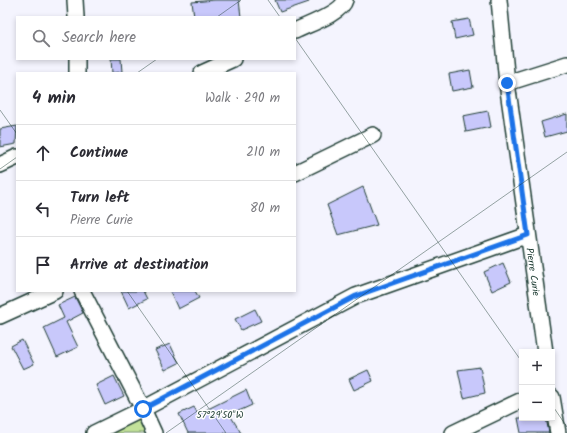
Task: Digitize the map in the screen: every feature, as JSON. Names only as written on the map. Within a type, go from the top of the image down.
[{"type":"street","points":[[75,0],[76,16]]},
{"type":"street","points":[[296,31],[331,15],[344,3],[345,0]]},
{"type":"street","name":"Pierre Curie","points":[[500,0],[507,83],[546,349]]},
{"type":"street","points":[[77,60],[77,72]]},
{"type":"street","points":[[204,72],[231,60]]},
{"type":"street","points":[[507,83],[567,64]]},
{"type":"street","points":[[296,173],[373,135]]},
{"type":"street","points":[[0,165],[16,157]]},
{"type":"street","points":[[94,433],[143,409],[356,296],[528,235]]},
{"type":"street","points":[[0,316],[53,292]]},
{"type":"street","points":[[83,292],[154,433]]},
{"type":"street","points":[[453,433],[519,401]]},
{"type":"street","points":[[555,415],[558,433]]},
{"type":"green space","points":[[142,419],[148,433],[112,433]]},
{"type":"building","points":[[239,0],[241,16],[194,16],[192,2]]},
{"type":"building","points":[[275,0],[309,0],[309,2],[280,12]]},
{"type":"building","points":[[469,19],[473,35],[455,39],[452,22]]},
{"type":"building","points":[[111,60],[121,60],[122,72],[112,72]]},
{"type":"building","points":[[470,70],[473,87],[452,91],[449,74]]},
{"type":"building","points":[[488,111],[491,127],[466,132],[463,116]]},
{"type":"building","points":[[567,114],[567,131],[545,137],[541,122]]},
{"type":"building","points":[[16,126],[16,144],[0,147],[0,129]]},
{"type":"building","points":[[363,187],[377,225],[338,235],[327,205]]},
{"type":"building","points":[[503,263],[511,282],[492,291],[484,272]]},
{"type":"building","points":[[121,292],[144,292],[147,299],[129,308]]},
{"type":"building","points":[[170,292],[196,292],[199,298],[178,309]]},
{"type":"building","points":[[75,297],[83,313],[66,322],[78,347],[57,357],[44,328],[64,318],[58,305]]},
{"type":"building","points":[[255,309],[261,321],[241,330],[235,319]]},
{"type":"building","points":[[22,340],[34,364],[23,369],[11,346]]},
{"type":"building","points":[[170,344],[179,363],[165,370],[155,350]]},
{"type":"building","points":[[480,367],[485,393],[464,398],[458,370]]},
{"type":"building","points":[[368,370],[373,381],[354,390],[349,379]]},
{"type":"building","points":[[114,376],[124,396],[105,405],[96,385]]},
{"type":"building","points":[[246,390],[252,405],[230,415],[241,433],[188,433],[179,414],[194,407],[198,414]]},
{"type":"building","points":[[518,418],[519,421],[547,421],[549,433],[521,433]]},
{"type":"route","points":[[143,409],[356,296],[528,235],[507,83]]}]
